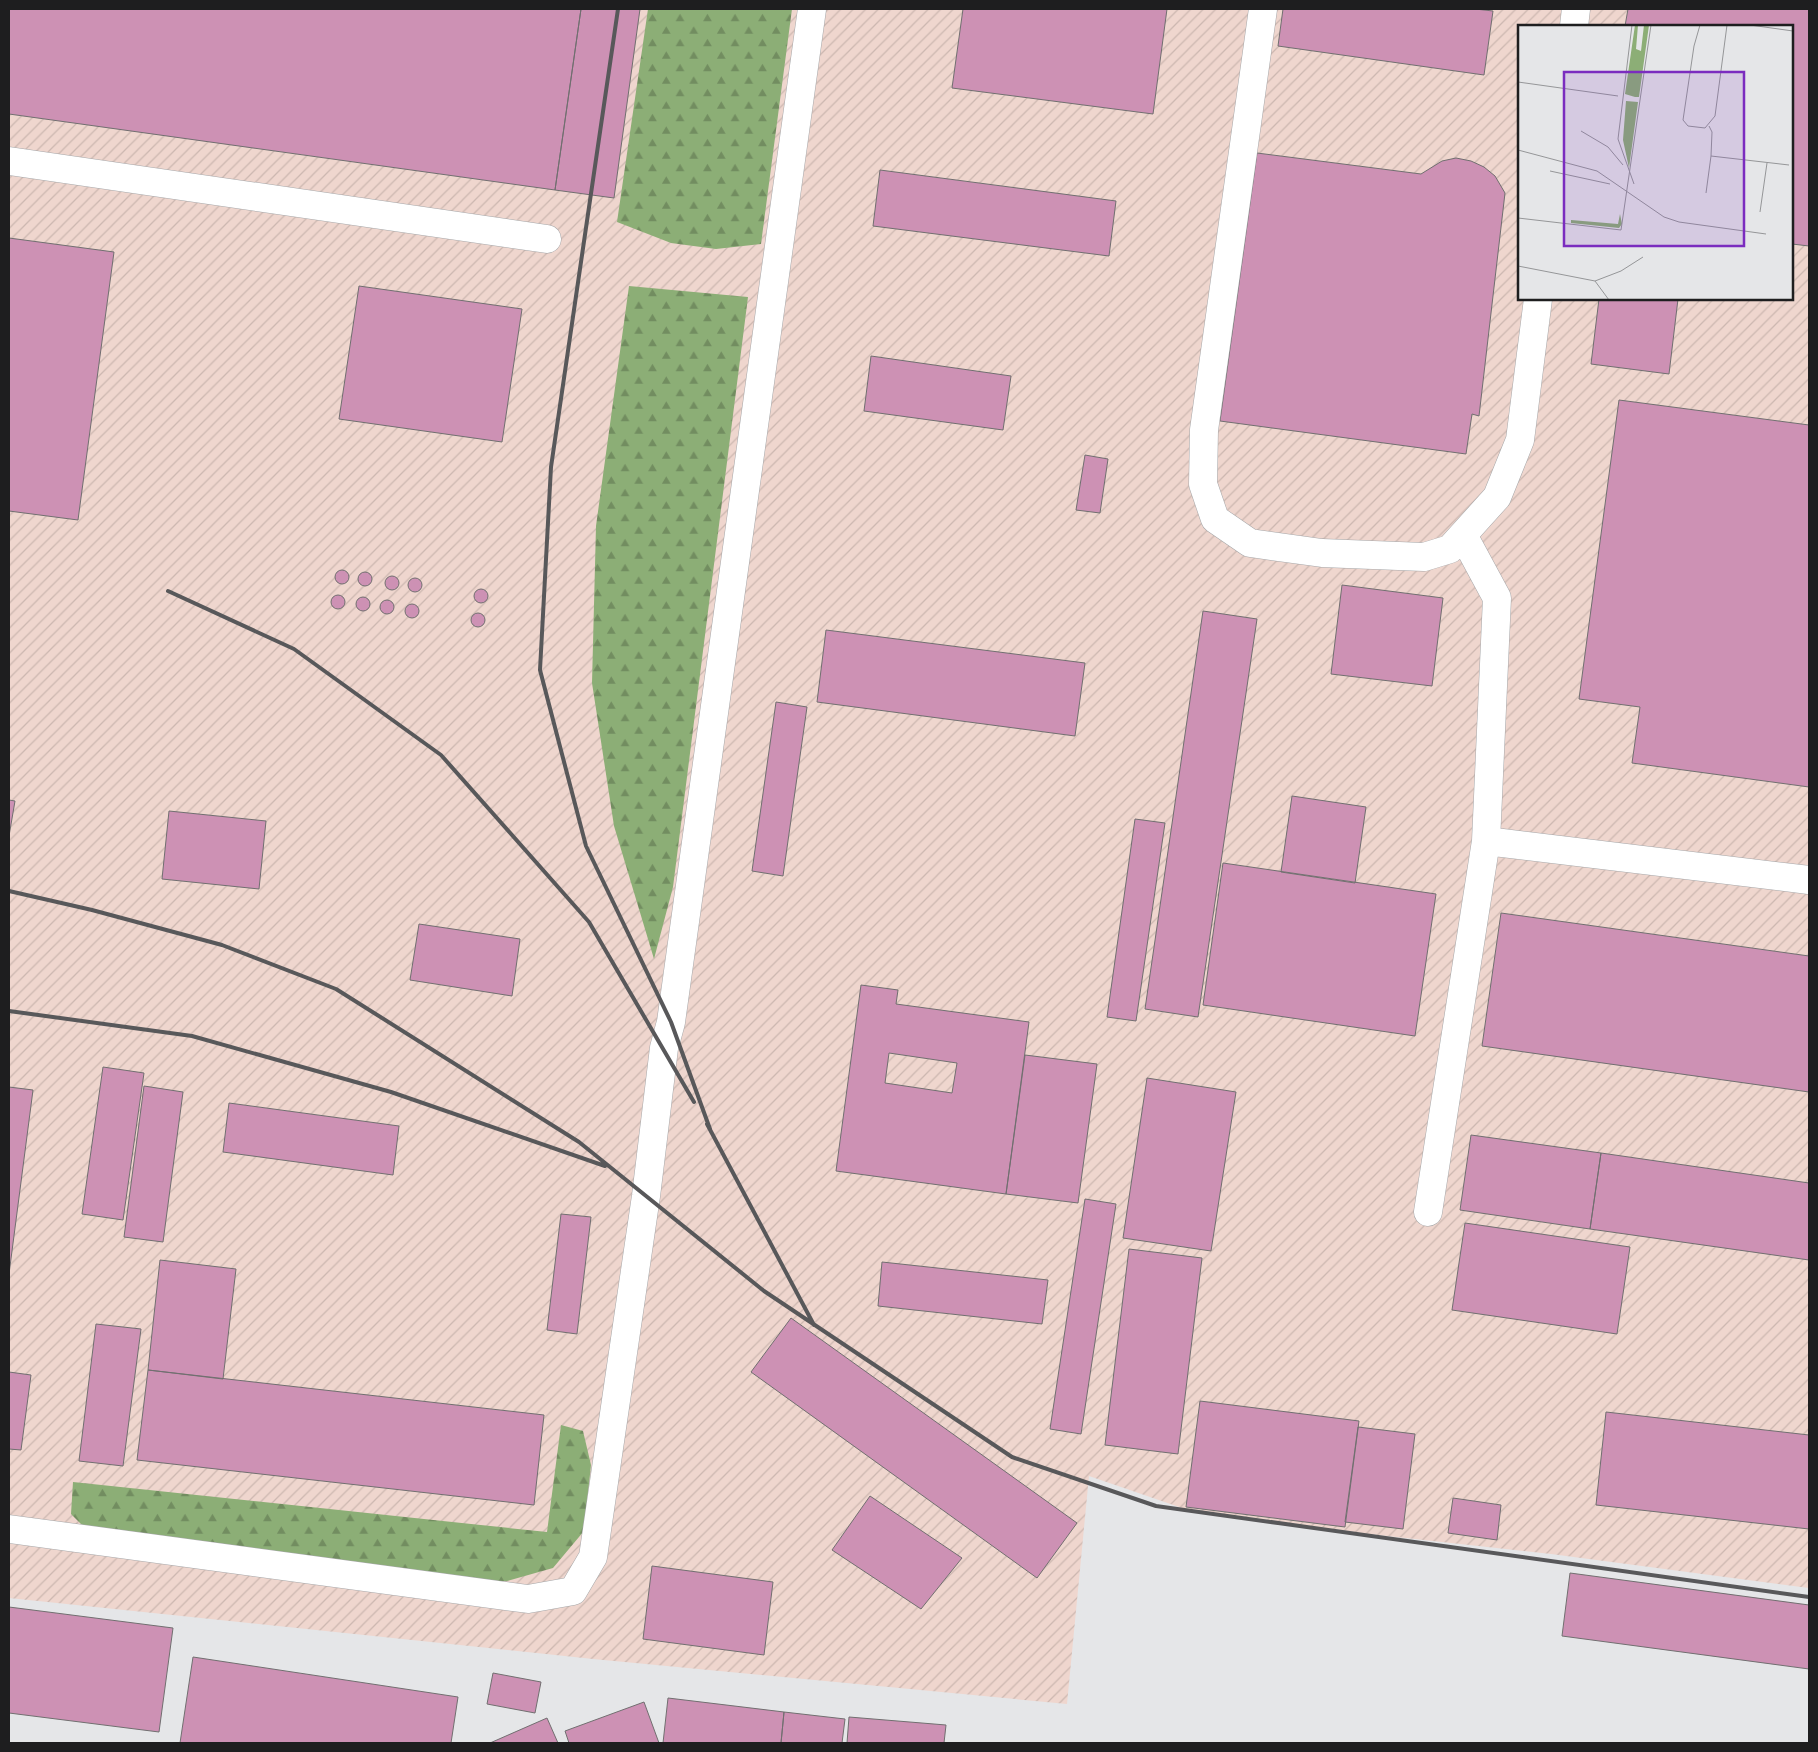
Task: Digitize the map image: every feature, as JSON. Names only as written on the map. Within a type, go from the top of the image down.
[{"type":"lane","points":[[9,1529],[528,1599],[573,1591],[593,1557],[646,1196],[664,1048],[671,1022],[812,9]]},
{"type":"lane","points":[[1263,9],[1204,430],[1203,484],[1215,519],[1250,544],[1322,553],[1424,557],[1450,549],[1498,497],[1520,440],[1538,300]]},
{"type":"lane","points":[[1574,25],[1576,9]]},
{"type":"lane","points":[[9,161],[547,239]]},
{"type":"lane","points":[[1428,1212],[1486,841],[1497,598],[1463,535]]},
{"type":"lane","points":[[1486,841],[1809,880]]},
{"type":"shaded area","points":[[9,9],[1809,9],[1809,1588],[1551,1554],[1369,1534],[1182,1508],[1089,1476],[1067,1704],[593,1659],[9,1598]]},
{"type":"green space","points":[[648,9],[792,9],[761,244],[716,249],[671,243],[617,222]]},
{"type":"green space","points":[[629,286],[748,297],[673,887],[654,959],[614,826],[592,683],[596,526]]},
{"type":"green space","points":[[561,1425],[583,1431],[591,1465],[584,1531],[553,1568],[507,1581],[461,1582],[87,1530],[71,1514],[73,1482],[547,1532]]},
{"type":"building","points":[[9,9],[581,9],[555,190],[9,114]]},
{"type":"building","points":[[581,9],[640,9],[614,198],[555,190]]},
{"type":"building","points":[[963,9],[1167,9],[1153,114],[952,88]]},
{"type":"building","points":[[1283,9],[1475,9],[1493,11],[1484,75],[1278,46]]},
{"type":"building","points":[[1628,9],[1809,9],[1809,246],[1793,244],[1793,25],[1625,25]]},
{"type":"building","points":[[1257,153],[1421,174],[1442,161],[1456,158],[1471,161],[1484,167],[1495,176],[1505,193],[1479,416],[1472,414],[1466,454],[1220,421]]},
{"type":"building","points":[[880,170],[1116,201],[1109,256],[873,226]]},
{"type":"building","points":[[9,238],[114,252],[78,520],[9,511]]},
{"type":"building","points":[[359,286],[522,309],[502,442],[339,419]]},
{"type":"building","points":[[1599,300],[1678,300],[1669,374],[1591,364]]},
{"type":"building","points":[[871,356],[1011,376],[1003,430],[864,411]]},
{"type":"building","points":[[1619,400],[1809,425],[1809,787],[1632,763],[1640,707],[1579,699]]},
{"type":"building","points":[[1085,455],[1108,459],[1100,513],[1076,510]]},
{"type":"building","points":[[339,570],[345,570],[349,577],[345,584],[339,584],[335,580],[335,574]]},
{"type":"building","points":[[362,572],[368,572],[372,579],[368,586],[362,586],[358,582],[358,576]]},
{"type":"building","points":[[389,576],[395,576],[399,583],[395,590],[389,590],[385,586],[385,580]]},
{"type":"building","points":[[412,578],[418,578],[422,585],[418,592],[412,592],[408,588],[408,582]]},
{"type":"building","points":[[1342,585],[1443,598],[1432,686],[1331,674]]},
{"type":"building","points":[[478,589],[484,589],[488,596],[484,603],[478,603],[474,599],[474,593]]},
{"type":"building","points":[[335,595],[341,595],[345,602],[341,609],[335,609],[331,605],[331,599]]},
{"type":"building","points":[[360,597],[366,597],[370,604],[366,611],[360,611],[356,607],[356,601]]},
{"type":"building","points":[[384,600],[390,600],[394,607],[390,614],[384,614],[380,610],[380,604]]},
{"type":"building","points":[[409,604],[415,604],[419,611],[415,618],[409,618],[405,614],[405,608]]},
{"type":"building","points":[[1203,611],[1257,619],[1198,1017],[1145,1009]]},
{"type":"building","points":[[475,613],[481,613],[485,620],[481,627],[475,627],[471,623],[471,617]]},
{"type":"building","points":[[826,630],[1085,663],[1075,736],[817,702]]},
{"type":"building","points":[[776,702],[807,707],[783,876],[752,871]]},
{"type":"building","points":[[1292,796],[1366,807],[1355,883],[1281,872]]},
{"type":"building","points":[[9,800],[15,801],[9,836]]},
{"type":"building","points":[[169,811],[266,821],[259,889],[162,879]]},
{"type":"building","points":[[1135,819],[1165,823],[1136,1021],[1107,1017]]},
{"type":"building","points":[[1223,863],[1436,894],[1415,1036],[1203,1005]]},
{"type":"building","points":[[1501,913],[1809,956],[1809,1092],[1482,1046]]},
{"type":"building","points":[[419,924],[520,939],[512,996],[410,980]]},
{"type":"building","points":[[861,985],[898,990],[896,1004],[1029,1022],[1006,1194],[836,1171]],"holes":[[[889,1053],[957,1063],[952,1093],[885,1083]]]},
{"type":"building","points":[[1025,1055],[1097,1064],[1078,1203],[1006,1194]]},
{"type":"building","points":[[103,1067],[144,1073],[123,1220],[82,1214]]},
{"type":"building","points":[[1147,1078],[1236,1092],[1211,1251],[1123,1238]]},
{"type":"building","points":[[144,1086],[183,1092],[163,1242],[124,1237]]},
{"type":"building","points":[[9,1087],[33,1090],[9,1274]]},
{"type":"building","points":[[229,1103],[399,1126],[393,1175],[223,1152]]},
{"type":"building","points":[[1471,1135],[1601,1153],[1590,1229],[1460,1210]]},
{"type":"building","points":[[1601,1153],[1809,1183],[1809,1260],[1590,1229]]},
{"type":"building","points":[[1085,1199],[1116,1204],[1081,1434],[1050,1429]]},
{"type":"building","points":[[561,1214],[591,1217],[577,1334],[547,1330]]},
{"type":"building","points":[[1465,1223],[1630,1247],[1617,1334],[1452,1310]]},
{"type":"building","points":[[1129,1249],[1202,1258],[1178,1454],[1105,1445]]},
{"type":"building","points":[[160,1260],[236,1269],[223,1379],[148,1370]]},
{"type":"building","points":[[882,1262],[1048,1280],[1042,1324],[878,1306]]},
{"type":"building","points":[[791,1318],[1077,1523],[1037,1578],[751,1372]]},
{"type":"building","points":[[96,1324],[141,1329],[123,1466],[79,1461]]},
{"type":"building","points":[[148,1370],[544,1415],[534,1505],[137,1460]]},
{"type":"building","points":[[9,1372],[31,1375],[21,1450],[9,1449]]},
{"type":"building","points":[[1200,1401],[1359,1421],[1345,1527],[1186,1507]]},
{"type":"building","points":[[1606,1412],[1809,1435],[1809,1529],[1596,1505]]},
{"type":"building","points":[[1358,1427],[1415,1434],[1403,1529],[1345,1522]]},
{"type":"building","points":[[870,1496],[962,1558],[921,1609],[832,1550]]},
{"type":"building","points":[[1453,1498],[1501,1505],[1497,1540],[1448,1533]]},
{"type":"building","points":[[652,1566],[773,1582],[764,1655],[643,1639]]},
{"type":"building","points":[[1570,1573],[1809,1605],[1809,1669],[1562,1636]]},
{"type":"building","points":[[9,1607],[173,1628],[159,1732],[9,1713]]},
{"type":"building","points":[[193,1657],[458,1697],[451,1743],[180,1743]]},
{"type":"building","points":[[493,1673],[541,1682],[535,1713],[487,1704]]},
{"type":"building","points":[[668,1698],[784,1712],[781,1743],[663,1743]]},
{"type":"building","points":[[644,1702],[659,1743],[569,1743],[565,1731]]},
{"type":"building","points":[[784,1712],[845,1719],[842,1743],[781,1743]]},
{"type":"building","points":[[849,1717],[946,1725],[944,1743],[847,1743]]},
{"type":"building","points":[[547,1718],[558,1743],[490,1743]]},
{"type":"railway","points":[[618,9],[551,467],[540,670],[586,846],[671,1022],[710,1129]]},
{"type":"railway","points":[[168,591],[294,649],[441,755],[589,922],[694,1102]]},
{"type":"railway","points":[[9,891],[92,910],[222,945],[336,989],[579,1142],[764,1291],[1012,1457],[1156,1506],[1809,1597]]},
{"type":"railway","points":[[9,1011],[192,1036],[391,1092],[605,1166]]},
{"type":"railway","points":[[707,1124],[814,1325]]}]
